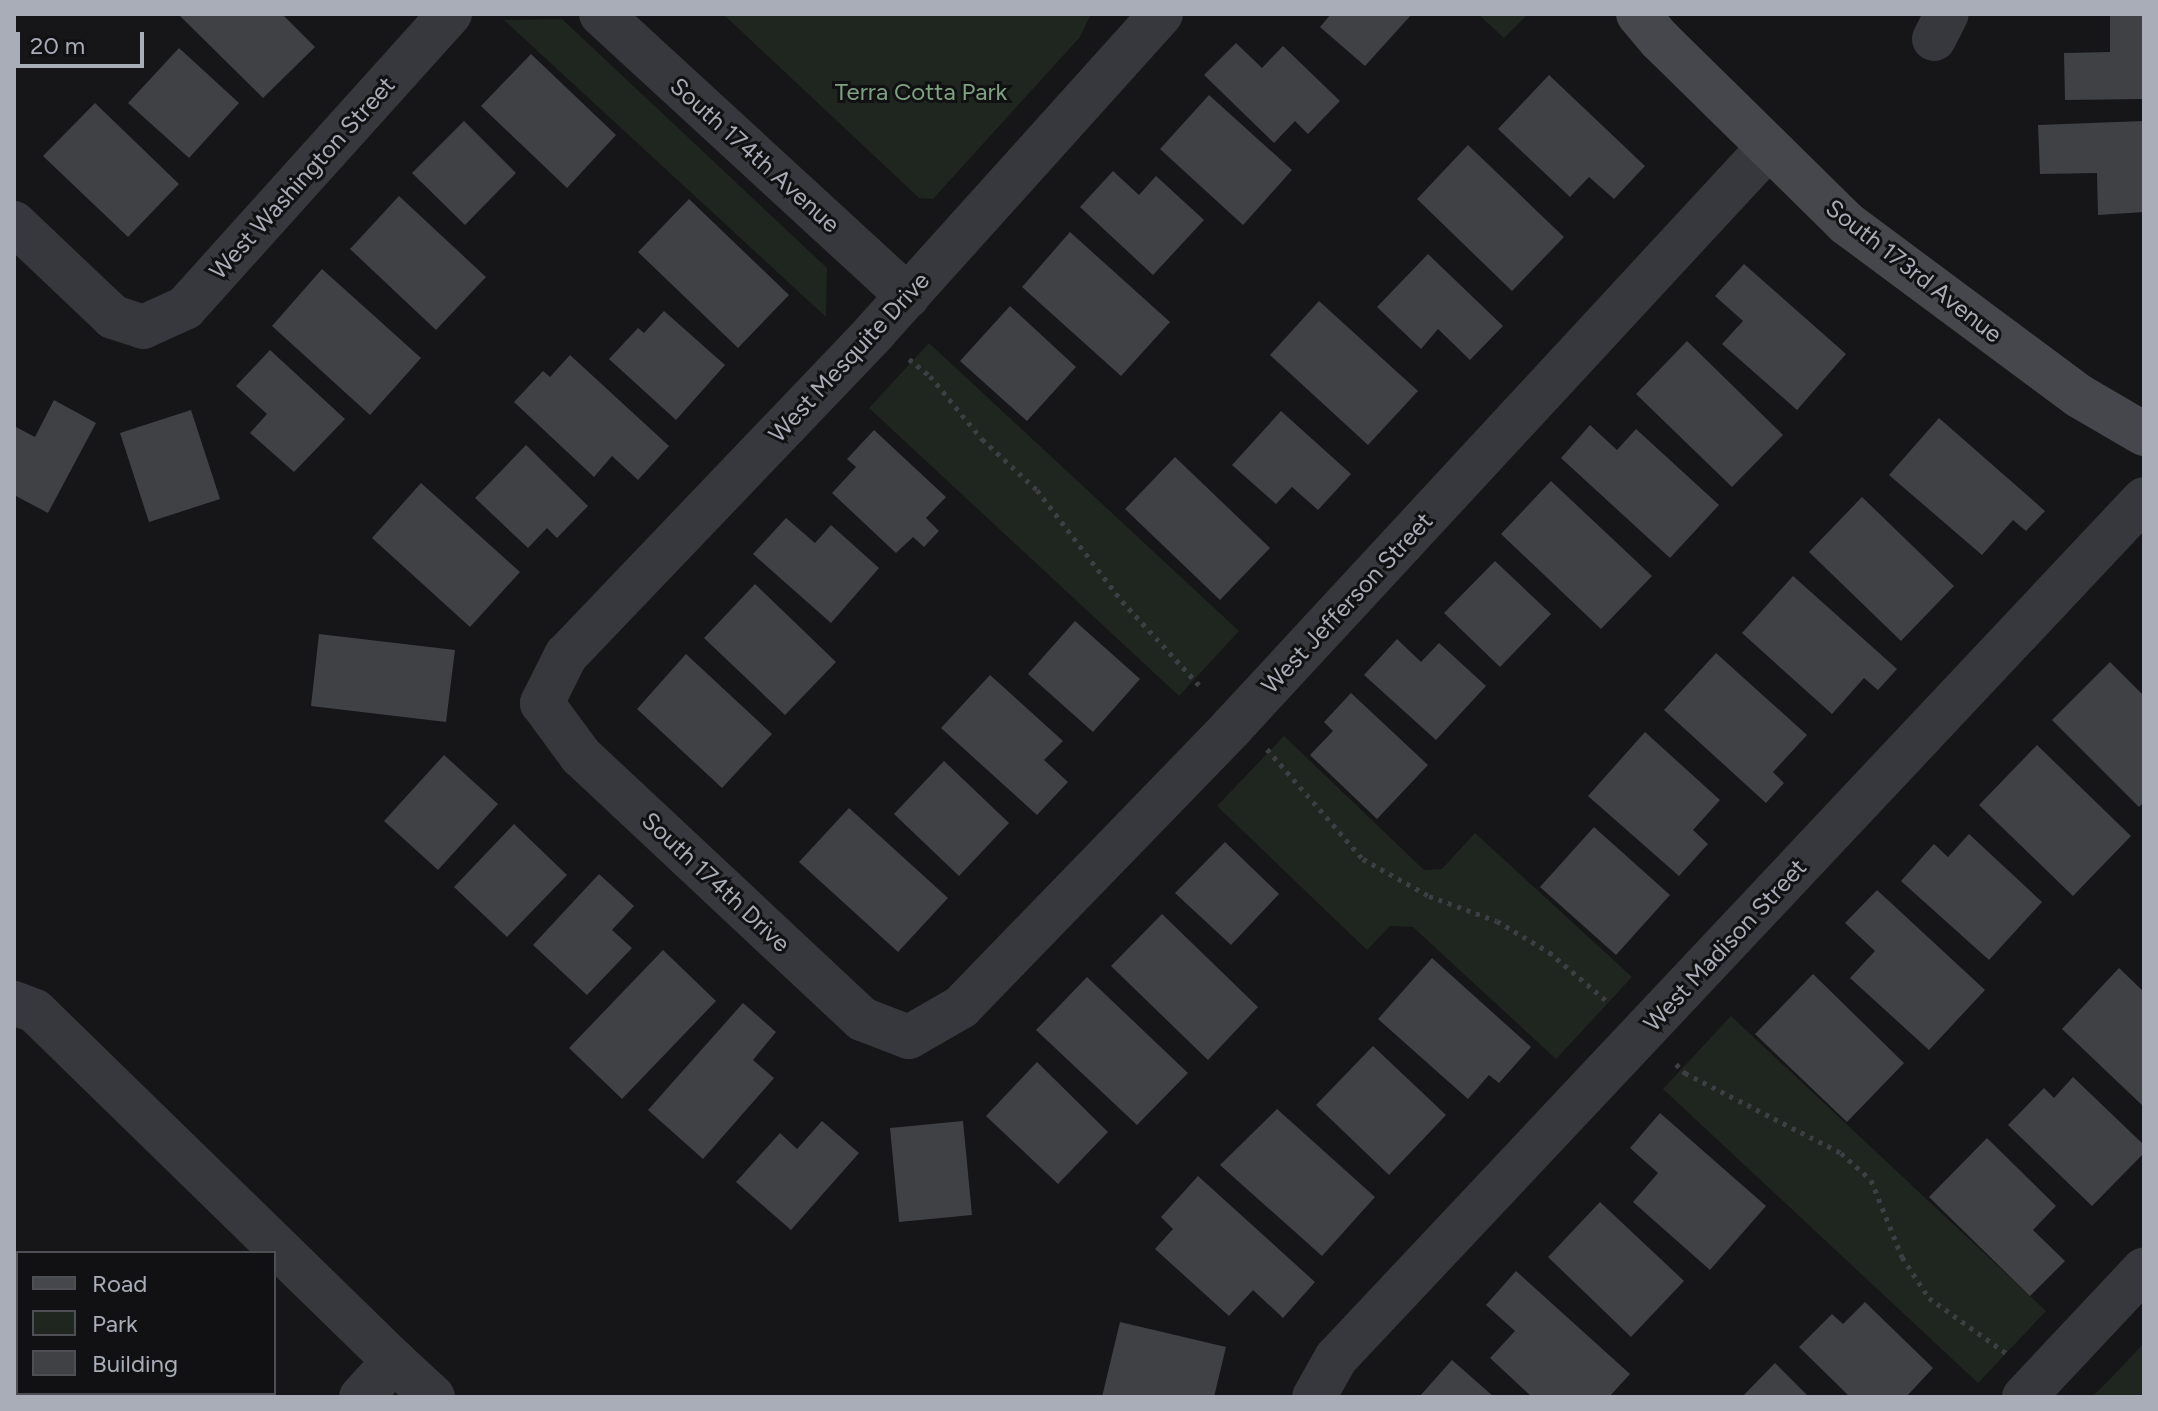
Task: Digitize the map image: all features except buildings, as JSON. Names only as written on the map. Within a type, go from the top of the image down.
[{"type":"street","name":"West Washington Street","points":[[14,223],[113,317],[143,327],[185,308],[450,14]]},
{"type":"street","name":"South 174th Avenue","points":[[601,14],[908,296]]},
{"type":"street","name":"West Mesquite Drive","points":[[542,703],[566,655],[908,296],[1161,14]]},
{"type":"street","name":"South 173rd Avenue","points":[[1638,14],[1846,223],[2079,396],[2144,434]]},
{"type":"street","name":"West Jefferson Street","points":[[909,1037],[961,1007],[1232,727],[1768,148]]},
{"type":"street","name":"West Madison Street","points":[[1314,1397],[1336,1358],[2144,499]]},
{"type":"street","name":"South 174th Drive","points":[[542,703],[581,756],[862,1019],[909,1037]]},
{"type":"street","points":[[14,1003],[35,1011],[433,1397]]},
{"type":"street","points":[[2024,1397],[2144,1269]]},
{"type":"street","points":[[361,1397],[394,1361]]},
{"type":"path","points":[[905,356],[930,376],[982,439],[1037,490],[1122,601],[1199,685]]},
{"type":"path","points":[[1260,743],[1363,859],[1429,896],[1497,921],[1549,952],[1614,1007]]},
{"type":"path","points":[[1676,1064],[1685,1073],[1841,1153],[1871,1180],[1902,1257],[1929,1298],[2006,1353]]},
{"type":"green space","name":"Terra Cotta Park","points":[[723,14],[1091,14],[1080,37],[933,199],[919,198]]},
{"type":"green space","points":[[1478,14],[1528,14],[1504,38]]},
{"type":"green space","points":[[562,19],[827,268],[826,317],[504,20]]},
{"type":"green space","points":[[929,343],[1239,631],[1179,696],[869,408]]},
{"type":"green space","points":[[1284,736],[1424,870],[1442,869],[1475,833],[1632,977],[1556,1059],[1413,927],[1390,926],[1367,950],[1217,806]]},
{"type":"green space","points":[[1731,1016],[2046,1311],[1978,1383],[1663,1089]]},
{"type":"green space","points":[[2144,1343],[2144,1397],[2092,1397],[2113,1376]]}]
